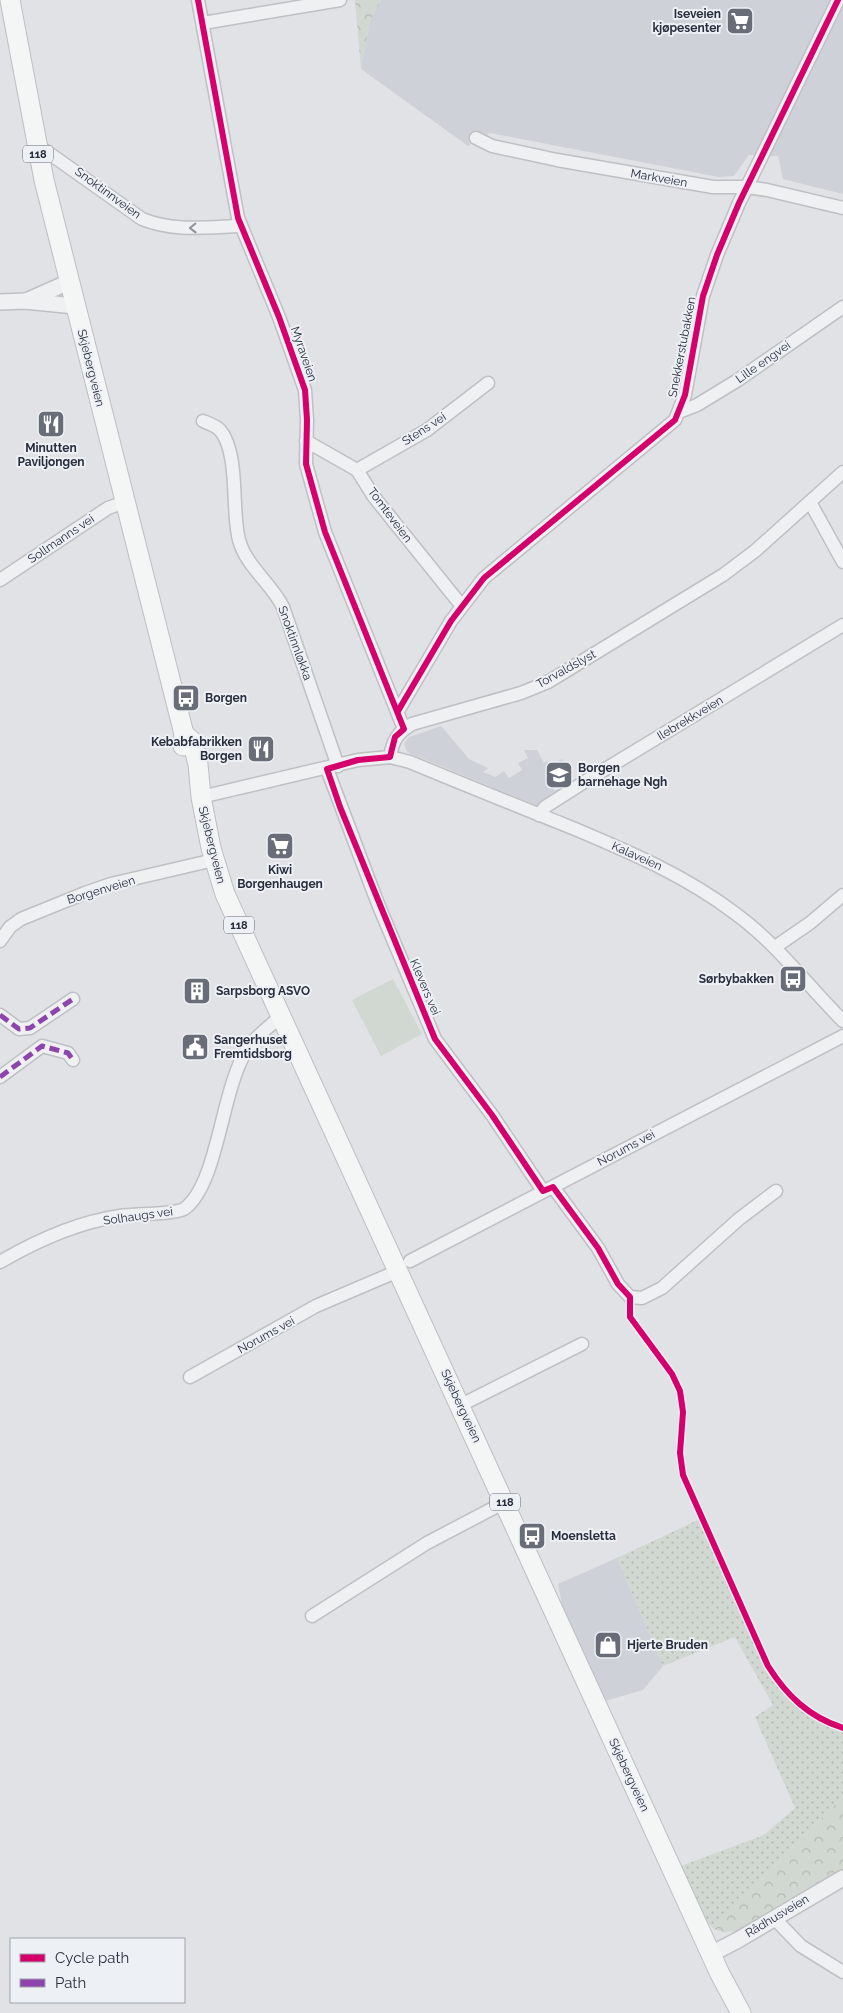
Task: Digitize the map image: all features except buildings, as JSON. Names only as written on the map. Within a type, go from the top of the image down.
[{"type":"main road","name":"Skjebergveien","points":[[10,0],[38,150],[69,282],[184,734],[182,744],[187,767],[200,795],[214,860],[225,894],[280,1016],[404,1266],[461,1405],[711,1954],[741,2013]]},
{"type":"street","name":"Myraveien","points":[[198,0],[235,205],[241,226],[279,317],[305,390],[306,464],[325,532],[398,711]]},
{"type":"street","points":[[202,23],[340,0]]},
{"type":"street","name":"Snekkerstubakken","points":[[398,711],[461,605],[496,567],[648,444],[675,420],[680,412],[707,280],[747,187],[838,0]]},
{"type":"street","name":"Markveien","points":[[476,138],[492,146],[627,173],[712,187],[747,187],[843,208]]},
{"type":"street","name":"Snoktinnveien","points":[[38,150],[46,151],[142,219],[157,225],[174,228],[241,226]]},
{"type":"street","points":[[25,301],[69,282]]},
{"type":"street","points":[[0,302],[25,301],[75,306]]},
{"type":"street","name":"Lille engvei","points":[[680,412],[697,405],[738,380],[843,307]]},
{"type":"street","name":"Stens vei","points":[[357,470],[427,430],[488,383]]},
{"type":"street","name":"Snoktinnløkka","points":[[203,421],[219,430],[228,447],[235,488],[237,530],[242,548],[252,566],[276,594],[283,607],[332,767]]},
{"type":"street","name":"Tomteveien","points":[[306,440],[357,470],[374,497],[461,605]]},
{"type":"street","name":"Torvaldslyst","points":[[404,729],[412,724],[521,693],[548,682],[723,575],[746,558],[843,472]]},
{"type":"street","name":"Sollmanns vei","points":[[0,580],[101,512],[125,502]]},
{"type":"street","points":[[810,502],[843,562]]},
{"type":"street","name":"Ilebrekkveien","points":[[540,815],[545,807],[589,779],[843,625]]},
{"type":"street","points":[[200,795],[370,758],[390,757],[395,737],[404,729],[398,711]]},
{"type":"street","name":"Kalaveien","points":[[390,757],[410,762],[645,858],[682,877],[736,913],[775,947],[843,1021]]},
{"type":"street","name":"Klevers vei","points":[[332,767],[378,904],[435,1039],[548,1189],[598,1248],[618,1284],[630,1297],[642,1298],[662,1288],[739,1219],[776,1191]]},
{"type":"street","name":"Borgenveien","points":[[0,941],[10,927],[21,919],[86,893],[111,884],[214,860]]},
{"type":"street","points":[[775,947],[810,923],[843,895]]},
{"type":"street","points":[[0,1015],[19,1029],[30,1028],[73,999]]},
{"type":"street","name":"Solhaugs vei","points":[[0,1262],[26,1247],[88,1224],[119,1216],[182,1210],[194,1199],[207,1175],[232,1088],[248,1048],[280,1016]]},
{"type":"street","name":"Norums vei","points":[[190,1377],[316,1306],[404,1266],[843,1036]]},
{"type":"street","points":[[2,1073],[42,1046],[68,1053],[73,1060]]},
{"type":"street","points":[[461,1405],[582,1344]]},
{"type":"street","points":[[312,1616],[427,1543],[505,1502]]},
{"type":"street","name":"Rådhusveien","points":[[711,1954],[843,1878]]},
{"type":"street","points":[[774,1918],[802,1946],[843,1972]]},
{"type":"shaded area","points":[[381,0],[843,0],[843,194],[783,179],[778,156],[749,155],[734,176],[719,177],[490,133],[468,146],[361,69],[370,20]]},
{"type":"shaded area","points":[[441,726],[469,759],[488,768],[483,772],[495,777],[504,771],[509,778],[522,770],[518,763],[528,758],[524,750],[537,750],[544,763],[548,761],[551,765],[562,759],[565,764],[545,776],[555,791],[571,782],[572,784],[537,806],[407,752],[404,744],[409,737]]},
{"type":"shaded area","points":[[617,1558],[663,1666],[643,1690],[605,1701],[562,1605],[558,1584]]},
{"type":"green space","points":[[355,0],[381,0],[370,21],[361,69]]},
{"type":"green space","points":[[393,979],[422,1034],[381,1056],[352,1000]]},
{"type":"green space","points":[[700,1519],[768,1666],[775,1677],[791,1696],[809,1711],[843,1728],[843,1796],[714,1929],[707,1922],[681,1866],[764,1835],[795,1808],[755,1717],[773,1705],[735,1637],[663,1666],[617,1558]]},
{"type":"green space","points":[[843,1796],[843,1872],[738,1940],[733,1931],[723,1932],[714,1929]]},
{"type":"marked path","points":[[0,1015],[19,1029],[30,1028],[73,999]]},
{"type":"marked path","points":[[0,1077],[42,1046],[68,1053],[73,1060]]},
{"type":"cycle path","points":[[198,0],[238,218],[279,317],[305,390],[307,420],[306,464],[325,532],[404,729],[395,737],[390,757],[358,760],[327,769],[340,807],[435,1039],[492,1115],[543,1191],[553,1187],[598,1248],[618,1284],[630,1297],[630,1317],[672,1374],[680,1391],[683,1412],[680,1453],[683,1475],[768,1666],[783,1687],[800,1704],[820,1718],[843,1728]]},
{"type":"cycle path","points":[[398,711],[451,621],[484,578],[675,420],[685,395],[703,296],[717,255],[739,203],[838,0]]},
{"type":"place","name":"Iseveien kjøpesenter","points":[[740,21]]},
{"type":"place","name":"Minutten Paviljongen","points":[[51,424]]},
{"type":"place","name":"Borgen","points":[[186,698]]},
{"type":"place","name":"Kebabfabrikken Borgen","points":[[261,749]]},
{"type":"place","name":"Borgen barnehage Ngh","points":[[559,775]]},
{"type":"place","name":"Kiwi Borgenhaugen","points":[[280,846]]},
{"type":"place","name":"Sørbybakken","points":[[793,979]]},
{"type":"place","name":"Sarpsborg ASVO","points":[[197,991]]},
{"type":"place","name":"Sangerhuset Fremtidsborg","points":[[195,1047]]},
{"type":"place","name":"Moensletta","points":[[532,1536]]},
{"type":"place","name":"Hjerte Bruden","points":[[608,1645]]}]
